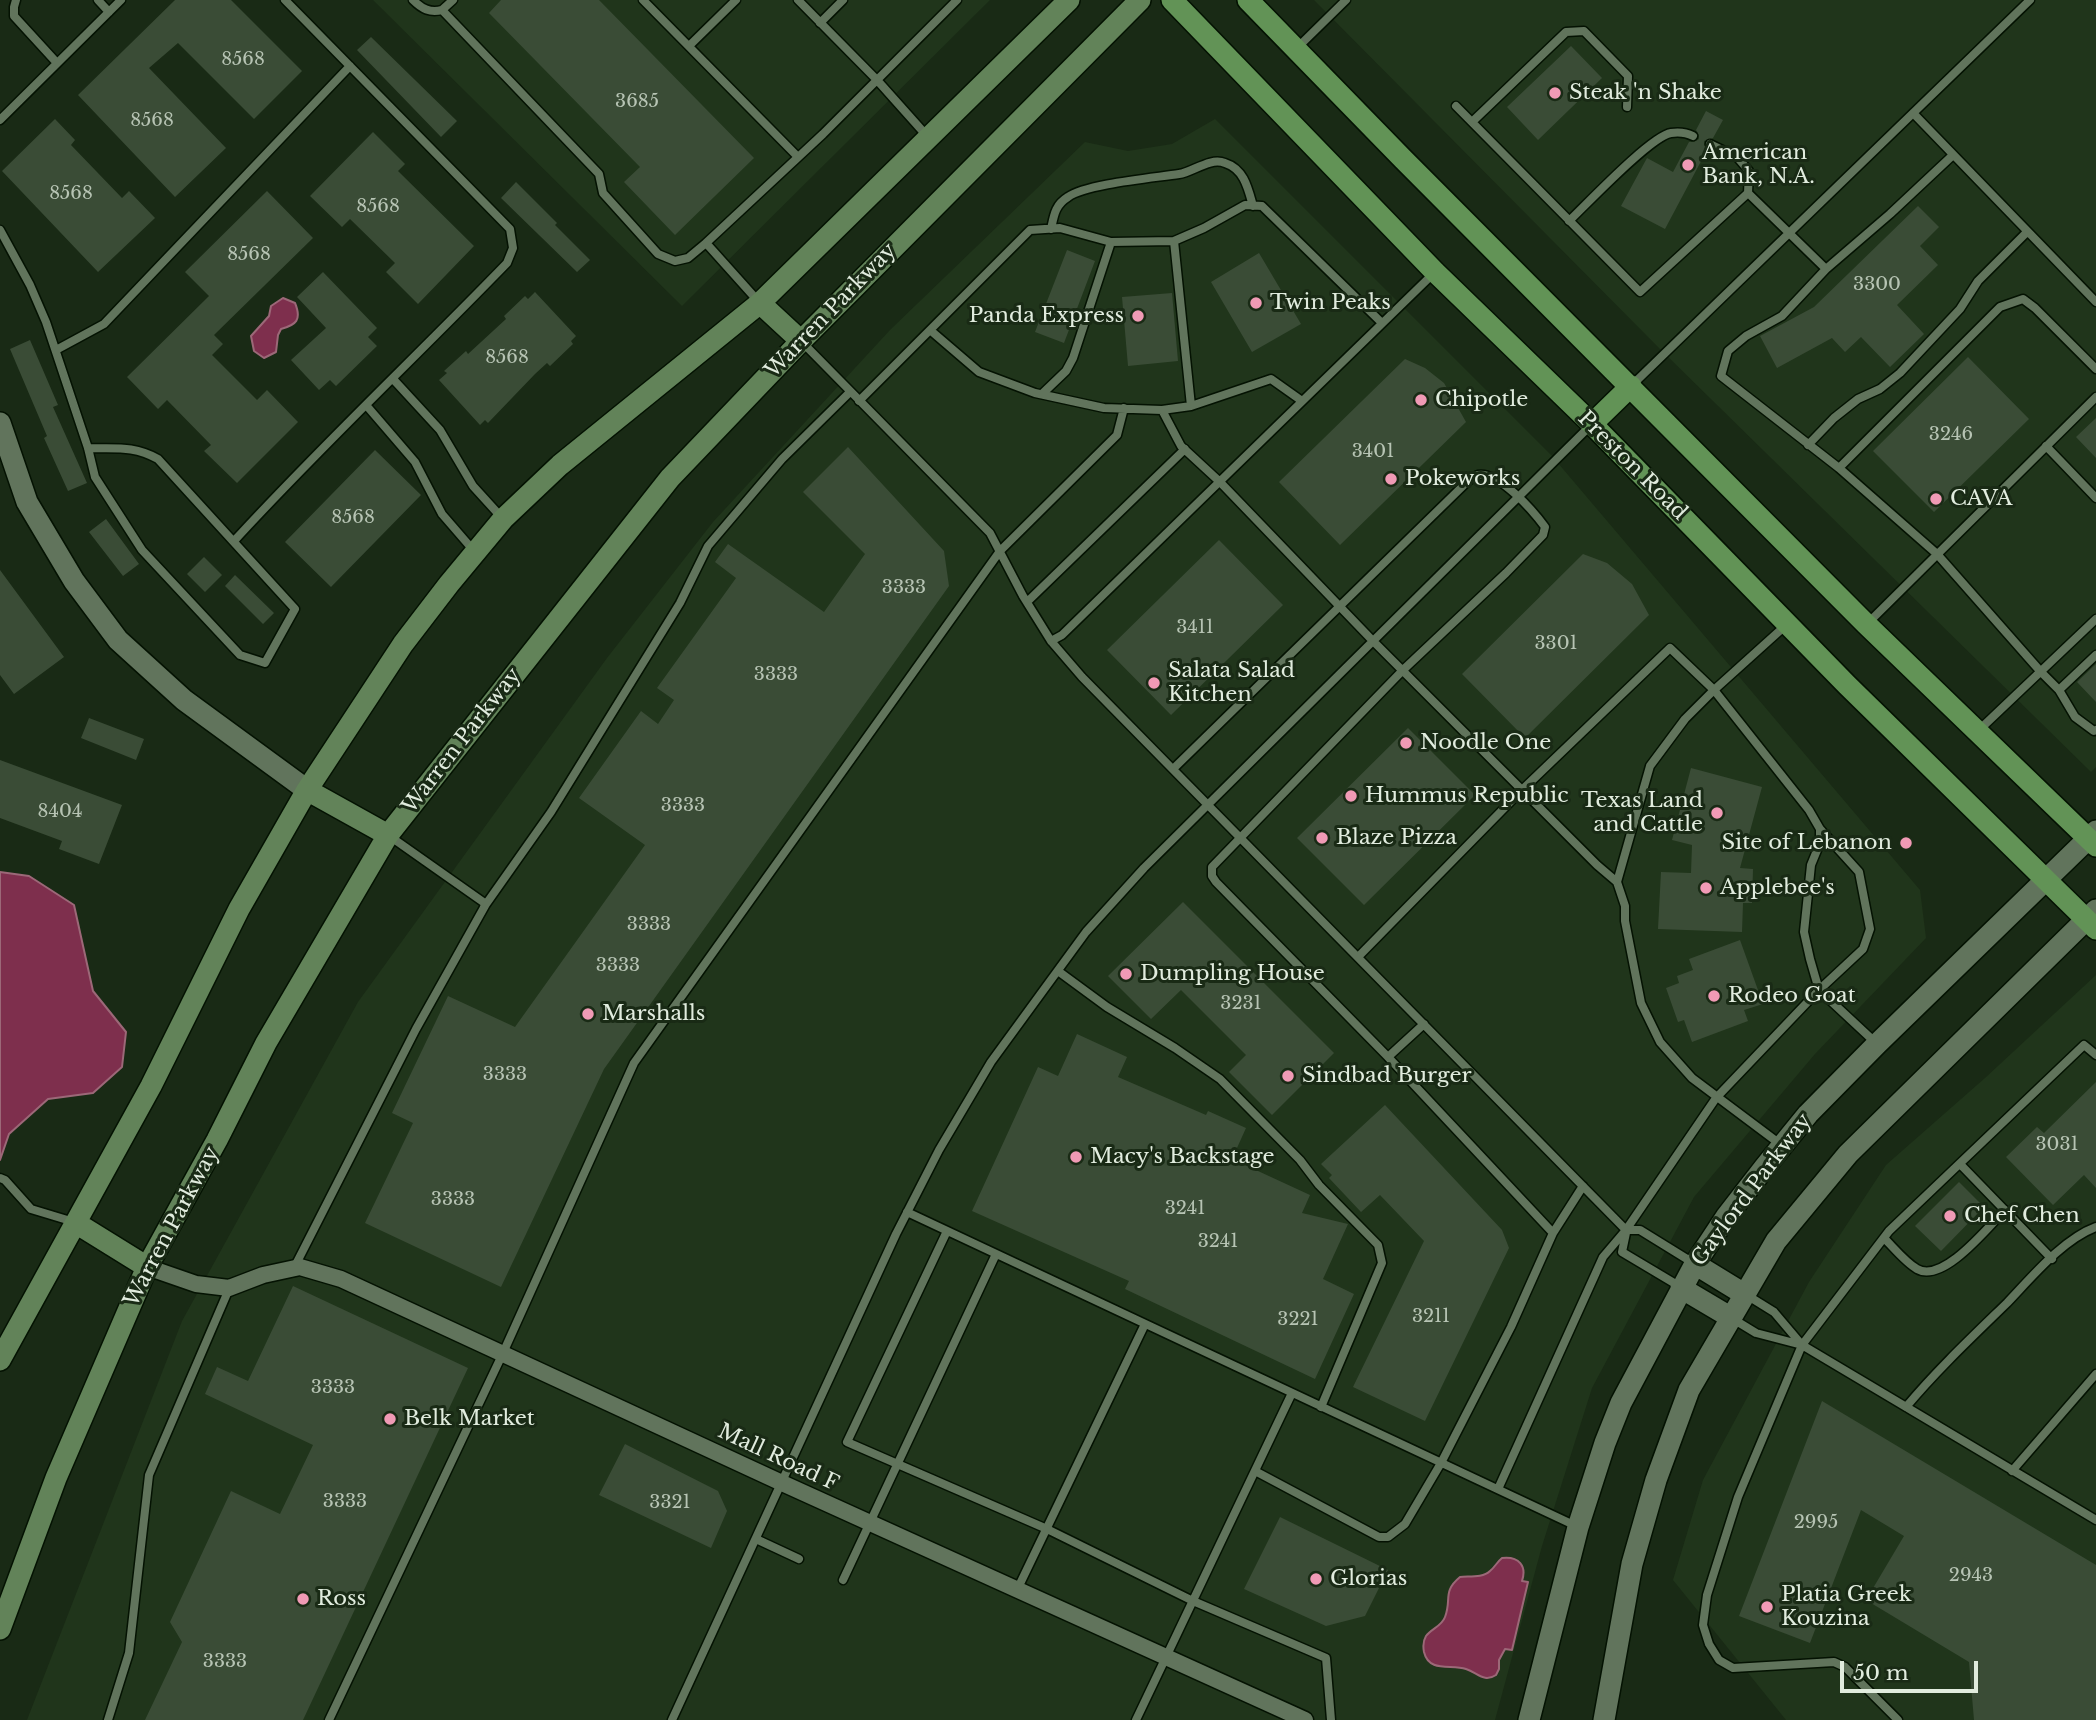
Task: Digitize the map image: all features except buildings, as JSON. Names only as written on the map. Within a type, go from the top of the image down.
[{"type":"main road","points":[[0,1360],[151,1086],[244,900],[307,790],[403,644],[475,552],[503,519],[560,465],[760,303],[1069,0]]},
{"type":"main road","name":"Warren Parkway","points":[[0,1629],[56,1478],[147,1267],[218,1140],[266,1043],[388,835],[670,478],[801,341],[1140,0]]},
{"type":"main road","name":"Preston Road","points":[[1172,0],[1435,272],[1592,424],[1788,624],[2046,880],[2093,919]]},
{"type":"main road","points":[[1248,0],[1866,624],[2093,839]]},
{"type":"main road","points":[[760,303],[801,341]]},
{"type":"main road","points":[[1592,424],[1631,386]]},
{"type":"main road","points":[[307,790],[388,835]]},
{"type":"main road","points":[[76,1223],[147,1267]]},
{"type":"street","points":[[0,423],[27,502],[74,581],[118,640],[184,701],[307,790]]},
{"type":"street","name":"Gaylord Parkway","points":[[1529,1720],[1578,1527],[1605,1443],[1621,1403],[1695,1264],[1726,1217],[1808,1114],[2046,880],[2093,839]]},
{"type":"street","points":[[1604,1720],[1632,1564],[1656,1480],[1689,1390],[1776,1241],[1847,1154],[2093,919]]},
{"type":"street","points":[[1695,1264],[1744,1294]]},
{"type":"street","points":[[147,1267],[196,1284],[229,1288]]},
{"type":"street","name":"Mall Road F","points":[[229,1288],[263,1275],[300,1267],[341,1279],[1305,1720]]},
{"type":"street","points":[[1681,1287],[1730,1317]]},
{"type":"lane","points":[[16,0],[13,7],[14,16],[57,63]]},
{"type":"lane","points":[[98,0],[109,12]]},
{"type":"lane","points":[[0,120],[121,0]]},
{"type":"lane","points":[[234,541],[507,263],[512,252],[513,237],[510,229],[285,0]]},
{"type":"lane","points":[[414,0],[421,7],[433,12],[442,10],[453,0]]},
{"type":"lane","points":[[643,0],[798,157]]},
{"type":"lane","points":[[689,46],[736,0]]},
{"type":"lane","points":[[798,0],[877,80],[929,138]]},
{"type":"lane","points":[[820,23],[843,0]]},
{"type":"lane","points":[[442,10],[599,174],[603,193],[658,254],[675,261],[688,258],[706,243],[798,157],[957,0]]},
{"type":"lane","points":[[1295,50],[1346,0]]},
{"type":"lane","points":[[1631,386],[2030,0]]},
{"type":"lane","points":[[1472,122],[1566,32],[1576,30],[1584,31],[1628,76],[1627,107]]},
{"type":"lane","points":[[56,350],[104,324],[350,66]]},
{"type":"lane","points":[[1456,106],[1640,292],[1748,193],[1749,171],[1737,157],[1710,144]]},
{"type":"lane","points":[[1913,113],[2096,302]]},
{"type":"lane","points":[[1569,221],[1637,156],[1668,133],[1688,133],[1693,136]]},
{"type":"lane","points":[[1953,155],[1826,269],[1782,316],[1745,336],[1728,351],[1721,376],[1839,468],[1937,554],[2040,672],[2059,690],[2075,717],[2096,730]]},
{"type":"lane","points":[[1051,229],[1056,206],[1084,188],[1191,172],[1211,162],[1225,163],[1245,178],[1253,206]]},
{"type":"lane","points":[[1748,193],[1826,269]]},
{"type":"lane","points":[[859,401],[1030,230],[1060,228],[1111,242],[1174,241],[1205,228],[1245,205],[1262,206],[1382,323]]},
{"type":"lane","points":[[0,230],[30,285],[56,350],[88,448],[94,477],[142,550],[240,654],[265,663],[295,608],[158,459],[130,448],[88,448]]},
{"type":"lane","points":[[1808,445],[1834,418],[1858,399],[1880,389],[1900,373],[1960,309],[1978,281],[2027,232]]},
{"type":"lane","points":[[1174,241],[1191,406]]},
{"type":"lane","points":[[1042,394],[1066,371],[1073,358],[1111,242]]},
{"type":"lane","points":[[706,243],[760,303]]},
{"type":"lane","points":[[1051,641],[1062,635],[1435,272]]},
{"type":"lane","points":[[1839,468],[2000,307],[2014,301],[2023,299],[2035,308],[2096,369]]},
{"type":"lane","points":[[930,330],[979,372],[1042,394],[1104,408],[1162,410],[1191,406],[1271,379],[1302,401]]},
{"type":"lane","points":[[801,341],[990,533],[1051,641],[1082,677],[1626,1230],[1640,1230],[1695,1264]]},
{"type":"lane","points":[[393,379],[440,430],[473,486],[503,519]]},
{"type":"lane","points":[[293,1269],[415,1029],[484,907],[551,812],[680,603],[708,546],[782,459],[850,392]]},
{"type":"lane","points":[[1866,624],[2096,397]]},
{"type":"lane","points":[[366,405],[415,462],[434,502],[475,552]]},
{"type":"lane","points":[[341,1720],[330,1718],[503,1353],[634,1063],[1000,551],[1117,435],[1124,408]]},
{"type":"lane","points":[[1162,410],[1185,449],[1372,640],[1617,882],[1625,906],[1625,921],[1641,1003],[1660,1042],[1692,1078],[1782,1146]]},
{"type":"lane","points":[[672,1720],[907,1212],[939,1150],[991,1062],[1086,932],[1136,876],[1592,424]]},
{"type":"lane","points":[[2046,446],[2096,498]]},
{"type":"lane","points":[[1027,602],[1185,449]]},
{"type":"lane","points":[[1173,769],[1468,481],[1478,475],[1489,476],[1518,497],[1545,527],[1543,535],[1506,573],[1403,670],[1214,863],[1210,871],[1553,1233]]},
{"type":"lane","points":[[1978,731],[2096,619]]},
{"type":"lane","points":[[1617,882],[1650,765],[1685,719],[1788,624]]},
{"type":"lane","points":[[1358,957],[1522,790],[1670,648],[1714,690],[1809,810],[1820,829],[1859,872],[1870,929],[1863,949],[1819,990],[1716,1098],[1626,1230],[1603,1257],[1498,1489]]},
{"type":"lane","points":[[2059,690],[2096,655]]},
{"type":"lane","points":[[1820,829],[1820,843],[1811,865],[1804,932],[1819,990],[1877,1044]]},
{"type":"lane","points":[[388,835],[486,904],[484,907]]},
{"type":"lane","points":[[1058,971],[1107,1007],[1220,1079],[1300,1160],[1319,1185],[1378,1245],[1382,1263],[1321,1407]]},
{"type":"lane","points":[[1388,1058],[1424,1024]]},
{"type":"lane","points":[[1898,1720],[1845,1667],[1833,1662],[1732,1668],[1719,1660],[1709,1644],[1703,1625],[1707,1595],[1738,1497],[1802,1345],[1884,1238],[2084,1045],[2096,1055]]},
{"type":"lane","points":[[1960,1164],[2052,1259]]},
{"type":"lane","points":[[2,1179],[31,1209],[76,1223]]},
{"type":"lane","points":[[1255,1471],[1379,1537],[1388,1537],[1405,1524],[1441,1463],[1511,1327],[1553,1233],[1583,1186]]},
{"type":"lane","points":[[1884,1238],[1918,1270],[1929,1272],[1942,1268],[1960,1256],[2005,1210]]},
{"type":"lane","points":[[907,1212],[1578,1527]]},
{"type":"lane","points":[[1906,1408],[1929,1380],[2052,1259],[2081,1233],[2096,1227]]},
{"type":"lane","points":[[1626,1230],[1622,1252],[1681,1287]]},
{"type":"lane","points":[[947,1231],[847,1442],[1047,1529],[1193,1601],[1326,1658],[1331,1720]]},
{"type":"lane","points":[[843,1580],[996,1254]]},
{"type":"lane","points":[[108,1720],[129,1653],[149,1475],[229,1288]]},
{"type":"lane","points":[[1744,1294],[1774,1312],[1802,1345]]},
{"type":"lane","points":[[1730,1317],[1756,1333],[1802,1345],[2096,1520]]},
{"type":"lane","points":[[1017,1590],[1145,1324]]},
{"type":"lane","points":[[2012,1471],[2096,1374]]},
{"type":"lane","points":[[1136,1720],[1292,1393]]},
{"type":"lane","points":[[756,1539],[799,1559]]},
{"type":"shaded area","points":[[373,0],[990,0],[682,306]]},
{"type":"shaded area","points":[[1314,0],[2096,0],[2096,767],[2091,772],[1660,349]]},
{"type":"shaded area","points":[[1215,119],[1552,456],[1920,890],[1926,938],[1815,1054],[1694,1197],[1592,1388],[1542,1546],[1495,1720],[27,1720],[182,1321],[358,1002],[607,658],[713,522],[890,330],[1085,142],[1128,151],[1172,144]]},
{"type":"shaded area","points":[[283,298],[295,303],[298,318],[290,326],[281,329],[276,352],[264,358],[254,351],[251,336],[269,316],[271,306]]},
{"type":"shaded area","points":[[0,872],[29,876],[74,905],[93,991],[126,1032],[122,1067],[93,1093],[48,1099],[9,1134],[0,1160]]},
{"type":"shaded area","points":[[2096,975],[2096,1720],[1786,1720],[1673,1580],[1703,1480],[1809,1282],[1886,1165]]},
{"type":"shaded area","points":[[1502,1558],[1517,1560],[1523,1571],[1522,1581],[1528,1582],[1512,1650],[1505,1649],[1496,1675],[1484,1678],[1466,1669],[1431,1663],[1424,1652],[1424,1640],[1444,1620],[1448,1596],[1454,1582],[1460,1577],[1487,1573]]},
{"type":"place","name":"Steak 'n Shake","points":[[1555,93]]},
{"type":"place","name":"American Bank, N.A.","points":[[1688,165]]},
{"type":"place","name":"Twin Peaks","points":[[1256,303]]},
{"type":"place","name":"Panda Express","points":[[1138,316]]},
{"type":"place","name":"Chipotle","points":[[1421,400]]},
{"type":"place","name":"Pokeworks","points":[[1391,479]]},
{"type":"place","name":"CAVA","points":[[1936,499]]},
{"type":"place","name":"Salata Salad Kitchen","points":[[1154,683]]},
{"type":"place","name":"Noodle One","points":[[1406,743]]},
{"type":"place","name":"Hummus Republic","points":[[1351,796]]},
{"type":"place","name":"Texas Land and Cattle","points":[[1717,813]]},
{"type":"place","name":"Blaze Pizza","points":[[1322,838]]},
{"type":"place","name":"Site of Lebanon","points":[[1906,843]]},
{"type":"place","name":"Applebee's","points":[[1706,888]]},
{"type":"place","name":"Dumpling House","points":[[1126,974]]},
{"type":"place","name":"Rodeo Goat","points":[[1714,996]]},
{"type":"place","name":"Marshalls","points":[[588,1014]]},
{"type":"place","name":"Sindbad Burger","points":[[1288,1076]]},
{"type":"place","name":"Macy's Backstage","points":[[1076,1157]]},
{"type":"place","name":"Chef Chen","points":[[1950,1216]]},
{"type":"place","name":"Belk Market","points":[[390,1419]]},
{"type":"place","name":"Glorias","points":[[1316,1579]]},
{"type":"place","name":"Ross","points":[[303,1599]]},
{"type":"place","name":"Platia Greek Kouzina","points":[[1767,1607]]}]
